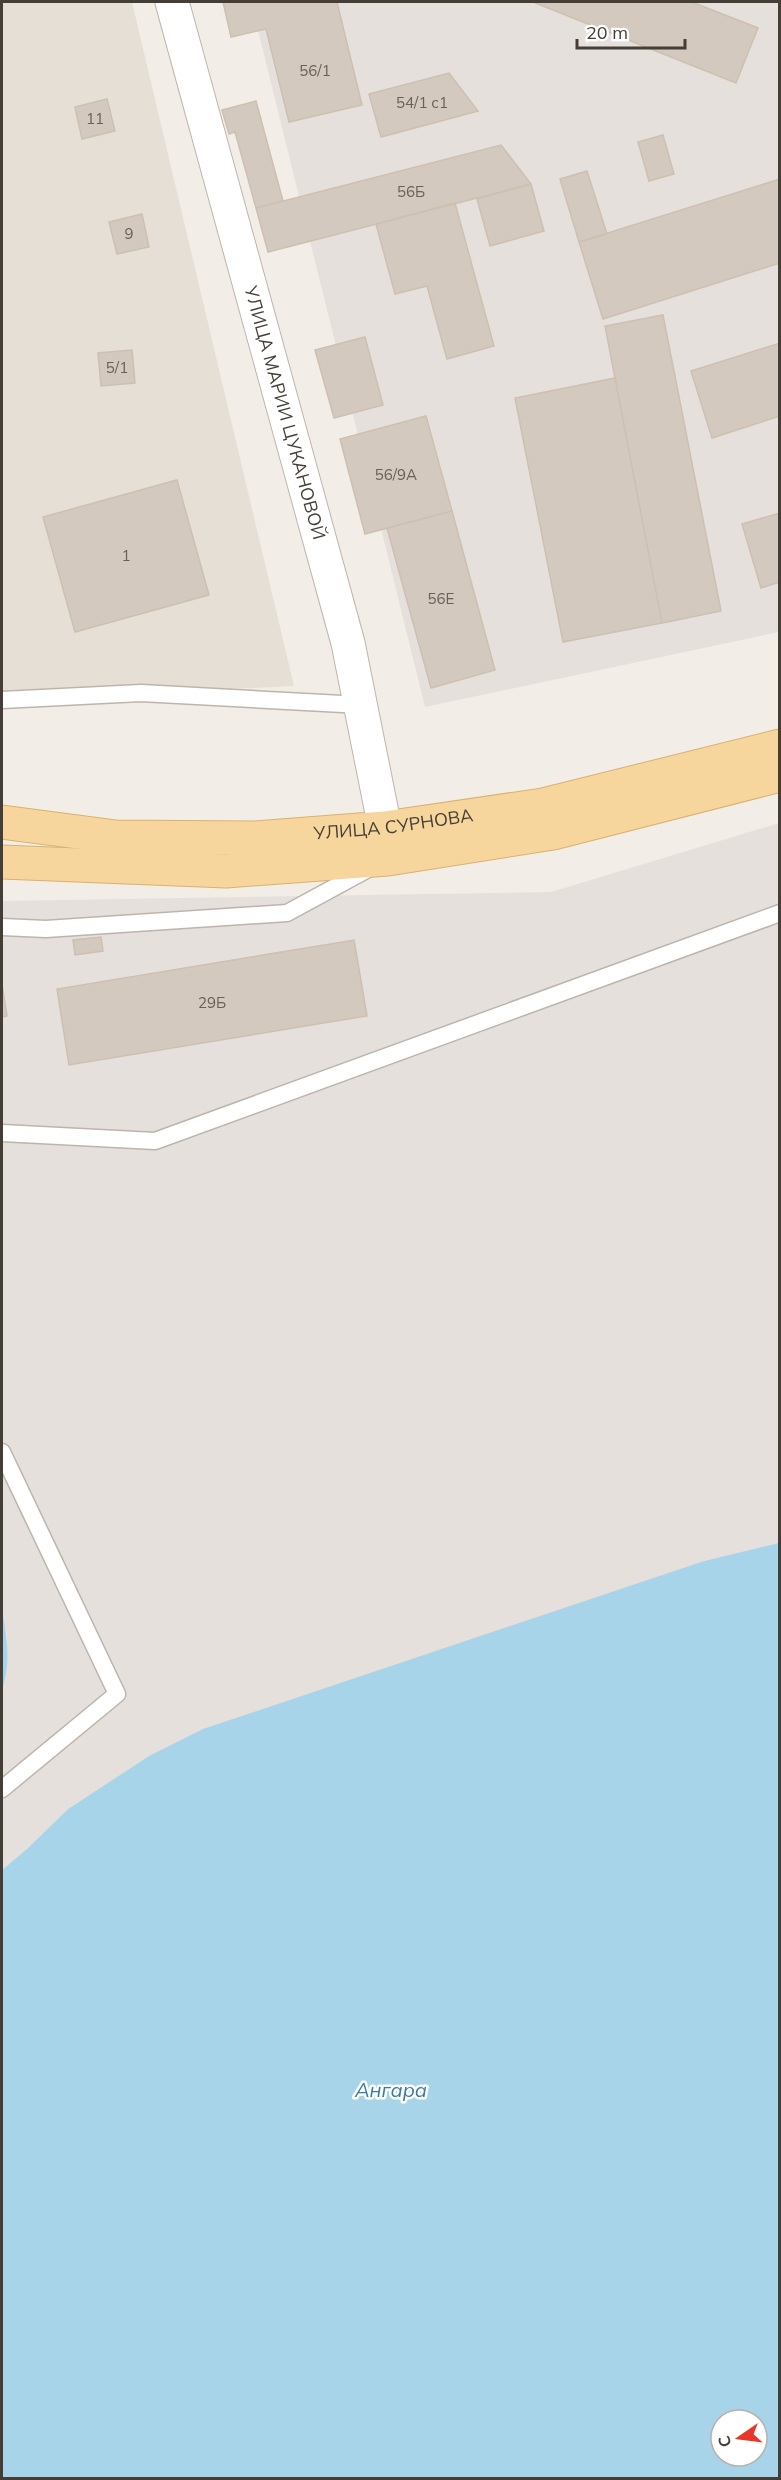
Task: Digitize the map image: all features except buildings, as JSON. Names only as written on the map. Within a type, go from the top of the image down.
[{"type":"main road","name":"УЛИЦА СУРНОВА","points":[[2,862],[226,871],[387,843],[780,746]]},
{"type":"main road","name":"УЛИЦА СУРНОВА","points":[[2,822],[116,837],[254,838],[387,843],[554,832],[780,775]]},
{"type":"street","name":"УЛИЦА МАРИИ ЦУКАНОВОЙ","points":[[172,2],[348,643],[387,843]]},
{"type":"lane","points":[[2,700],[141,693],[361,705]]},
{"type":"lane","points":[[2,927],[46,929],[287,912],[387,843]]},
{"type":"lane","points":[[2,1133],[155,1142],[780,913]]},
{"type":"lane","points":[[2,1452],[117,1694],[2,1789]]},
{"type":"shaded area","points":[[2,2],[132,2],[294,686],[2,700]]},
{"type":"shaded area","points":[[251,2],[779,2],[779,632],[425,707]]},
{"type":"shaded area","points":[[779,823],[779,1543],[704,1561],[149,1756],[68,1809],[2,1870],[2,1690],[7,1669],[7,1636],[2,1609],[2,901],[551,892]]},
{"type":"water","name":"Ангара","points":[[779,1543],[779,2478],[2,2478],[2,1870],[68,1809],[149,1756],[203,1729],[704,1561]]},
{"type":"water","points":[[2,1609],[7,1640],[7,1670],[2,1690]]}]
